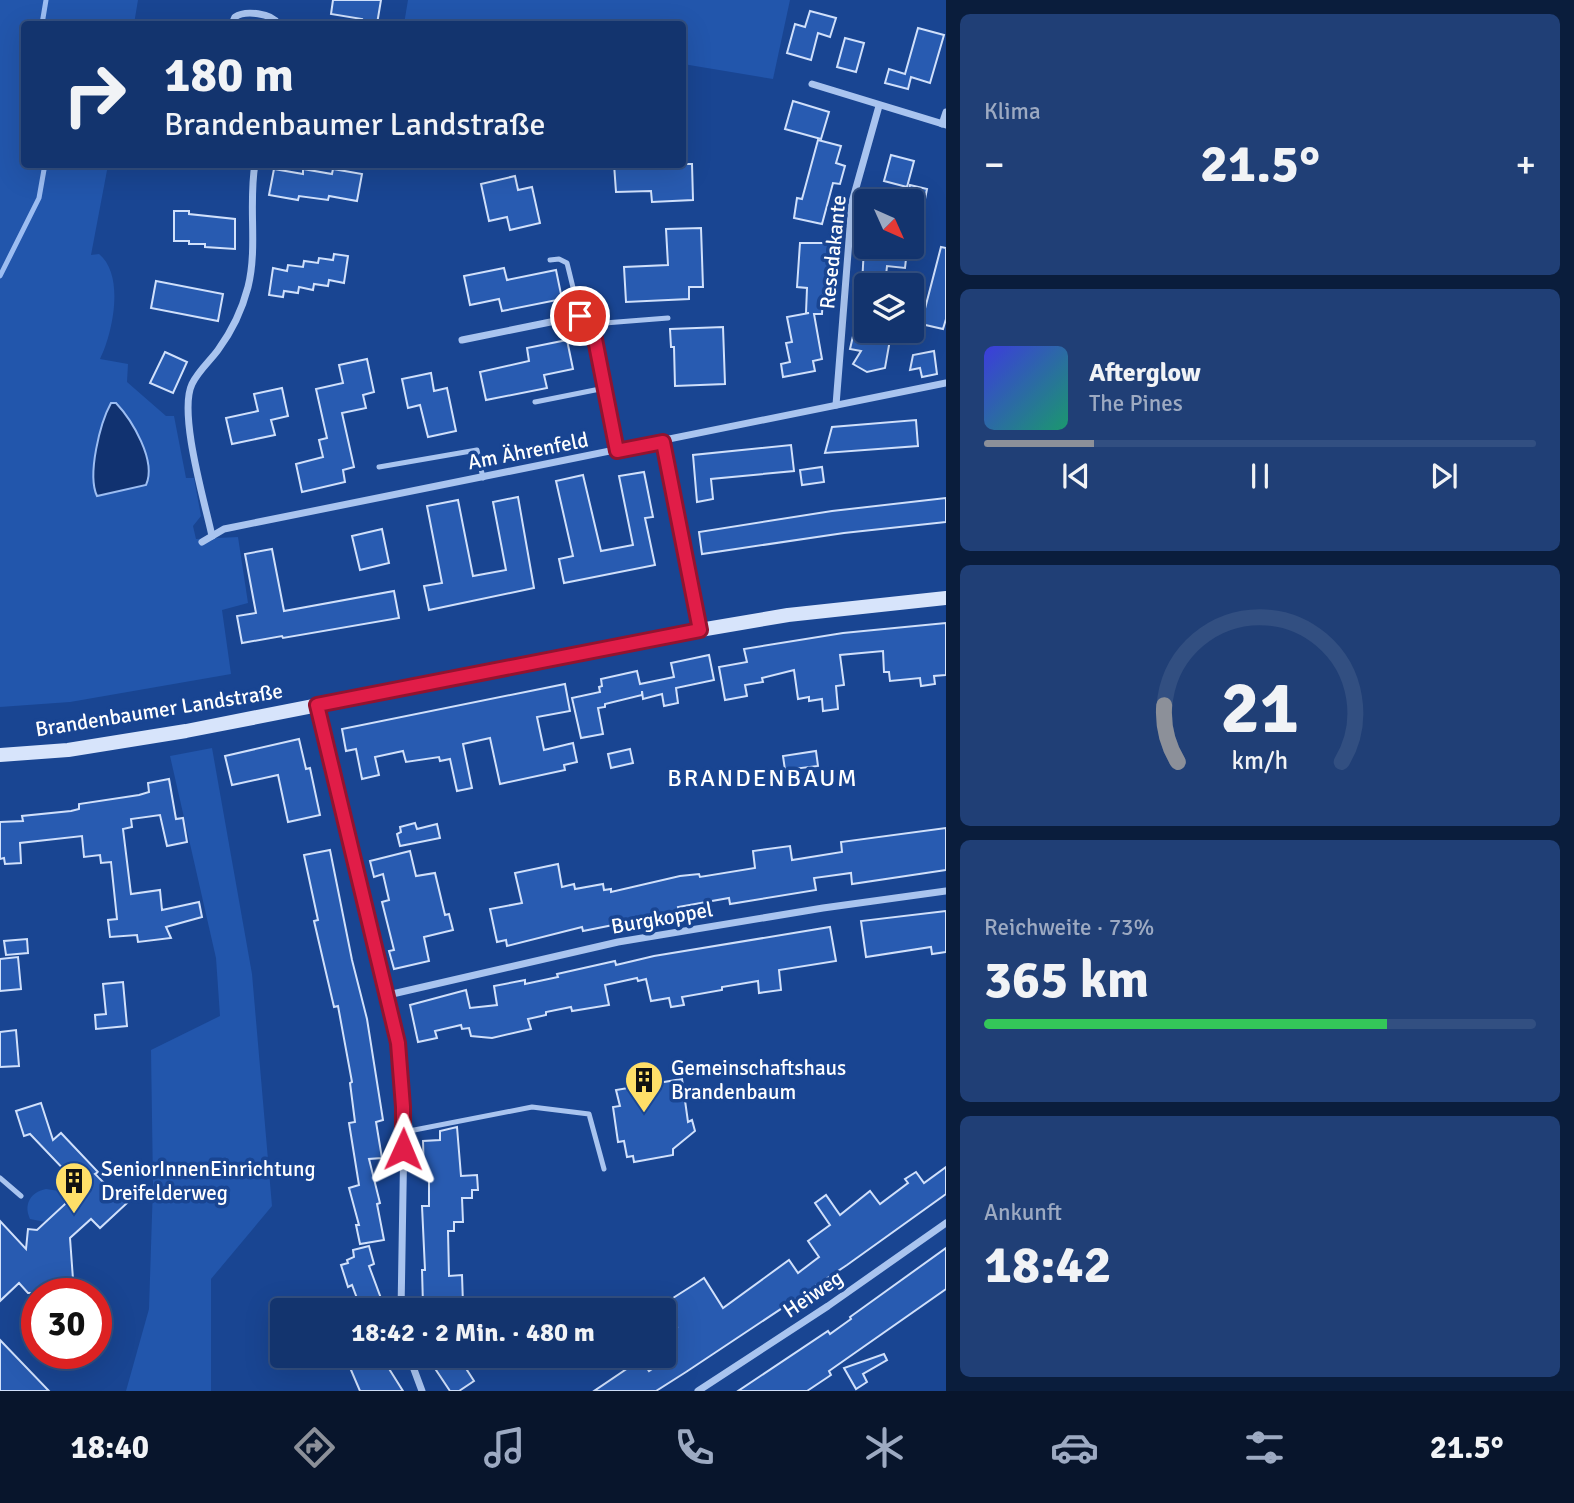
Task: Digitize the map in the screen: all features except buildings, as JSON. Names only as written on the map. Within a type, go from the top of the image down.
[{"type":"main road","name":"Brandenbaumer Landstraße","points":[[0,755],[68,750],[130,741],[788,615],[946,598]]},
{"type":"street","points":[[233,21],[235,17],[244,13],[271,17],[275,21]]},
{"type":"street","points":[[812,84],[944,125],[946,112]]},
{"type":"street","name":"Resedakante","points":[[836,405],[852,202],[879,106]]},
{"type":"street","points":[[212,536],[187,407],[191,385],[232,329],[248,286],[253,242],[251,205],[255,168]]},
{"type":"street","points":[[462,340],[580,316],[588,318],[592,324],[617,451]]},
{"type":"street","name":"Am Ährenfeld","points":[[202,542],[224,529],[946,383]]},
{"type":"street","points":[[663,442],[700,630]]},
{"type":"street","points":[[317,705],[398,1043],[404,1132],[401,1298]]},
{"type":"street","name":"Burgkoppel","points":[[388,995],[618,942],[946,891]]},
{"type":"street","name":"Heiweg","points":[[698,1391],[828,1306],[946,1223]]},
{"type":"street","points":[[413,1368],[422,1391]]},
{"type":"lane","points":[[550,260],[559,259],[566,263],[580,316]]},
{"type":"lane","points":[[592,324],[668,318]]},
{"type":"lane","points":[[535,402],[605,387]]},
{"type":"lane","points":[[379,467],[477,450],[483,478]]},
{"type":"lane","points":[[404,1132],[532,1107],[589,1114],[604,1169]]},
{"type":"lane","points":[[0,1178],[21,1196]]},
{"type":"shaded area","points":[[0,0],[138,0],[134,21],[21,21],[21,168],[107,168],[91,255],[99,254],[107,263],[114,290],[109,335],[100,359],[128,364],[127,382],[166,416],[174,416],[186,478],[194,478],[201,516],[193,526],[196,539],[238,537],[248,603],[222,610],[231,674],[70,702],[0,707]],"holes":[[[111,403],[126,413],[146,455],[146,485],[98,496],[98,449],[102,425]]]},
{"type":"shaded area","points":[[408,0],[790,0],[773,79],[686,64],[686,21],[404,21]]},
{"type":"shaded area","points":[[111,403],[116,403],[141,441],[146,453],[149,475],[146,485],[97,496],[93,475],[96,449]]},
{"type":"shaded area","points":[[212,748],[252,974],[272,1206],[211,1279],[211,1391],[126,1391],[149,1309],[153,1185],[151,1050],[220,1016],[216,958],[170,756]]},
{"type":"shaded area","points":[[46,1189],[59,1191],[68,1201],[45,1222],[30,1219],[27,1208],[32,1196]]},
{"type":"waterway","points":[[42,21],[46,0]]},
{"type":"waterway","points":[[0,276],[39,198],[44,168]]},
{"type":"place","name":"Gemeinschaftshaus Brandenbaum","points":[[644,1114]]},
{"type":"place","name":"SeniorInnenEinrichtung Dreifelderweg","points":[[74,1215]]},
{"type":"district","name":"BRANDENBAUM","points":[[763,778]]},
{"type":"route","points":[[403,1149],[402,1080],[398,1043],[317,705],[700,630],[663,442],[617,451],[592,324],[588,318],[580,316]]}]
